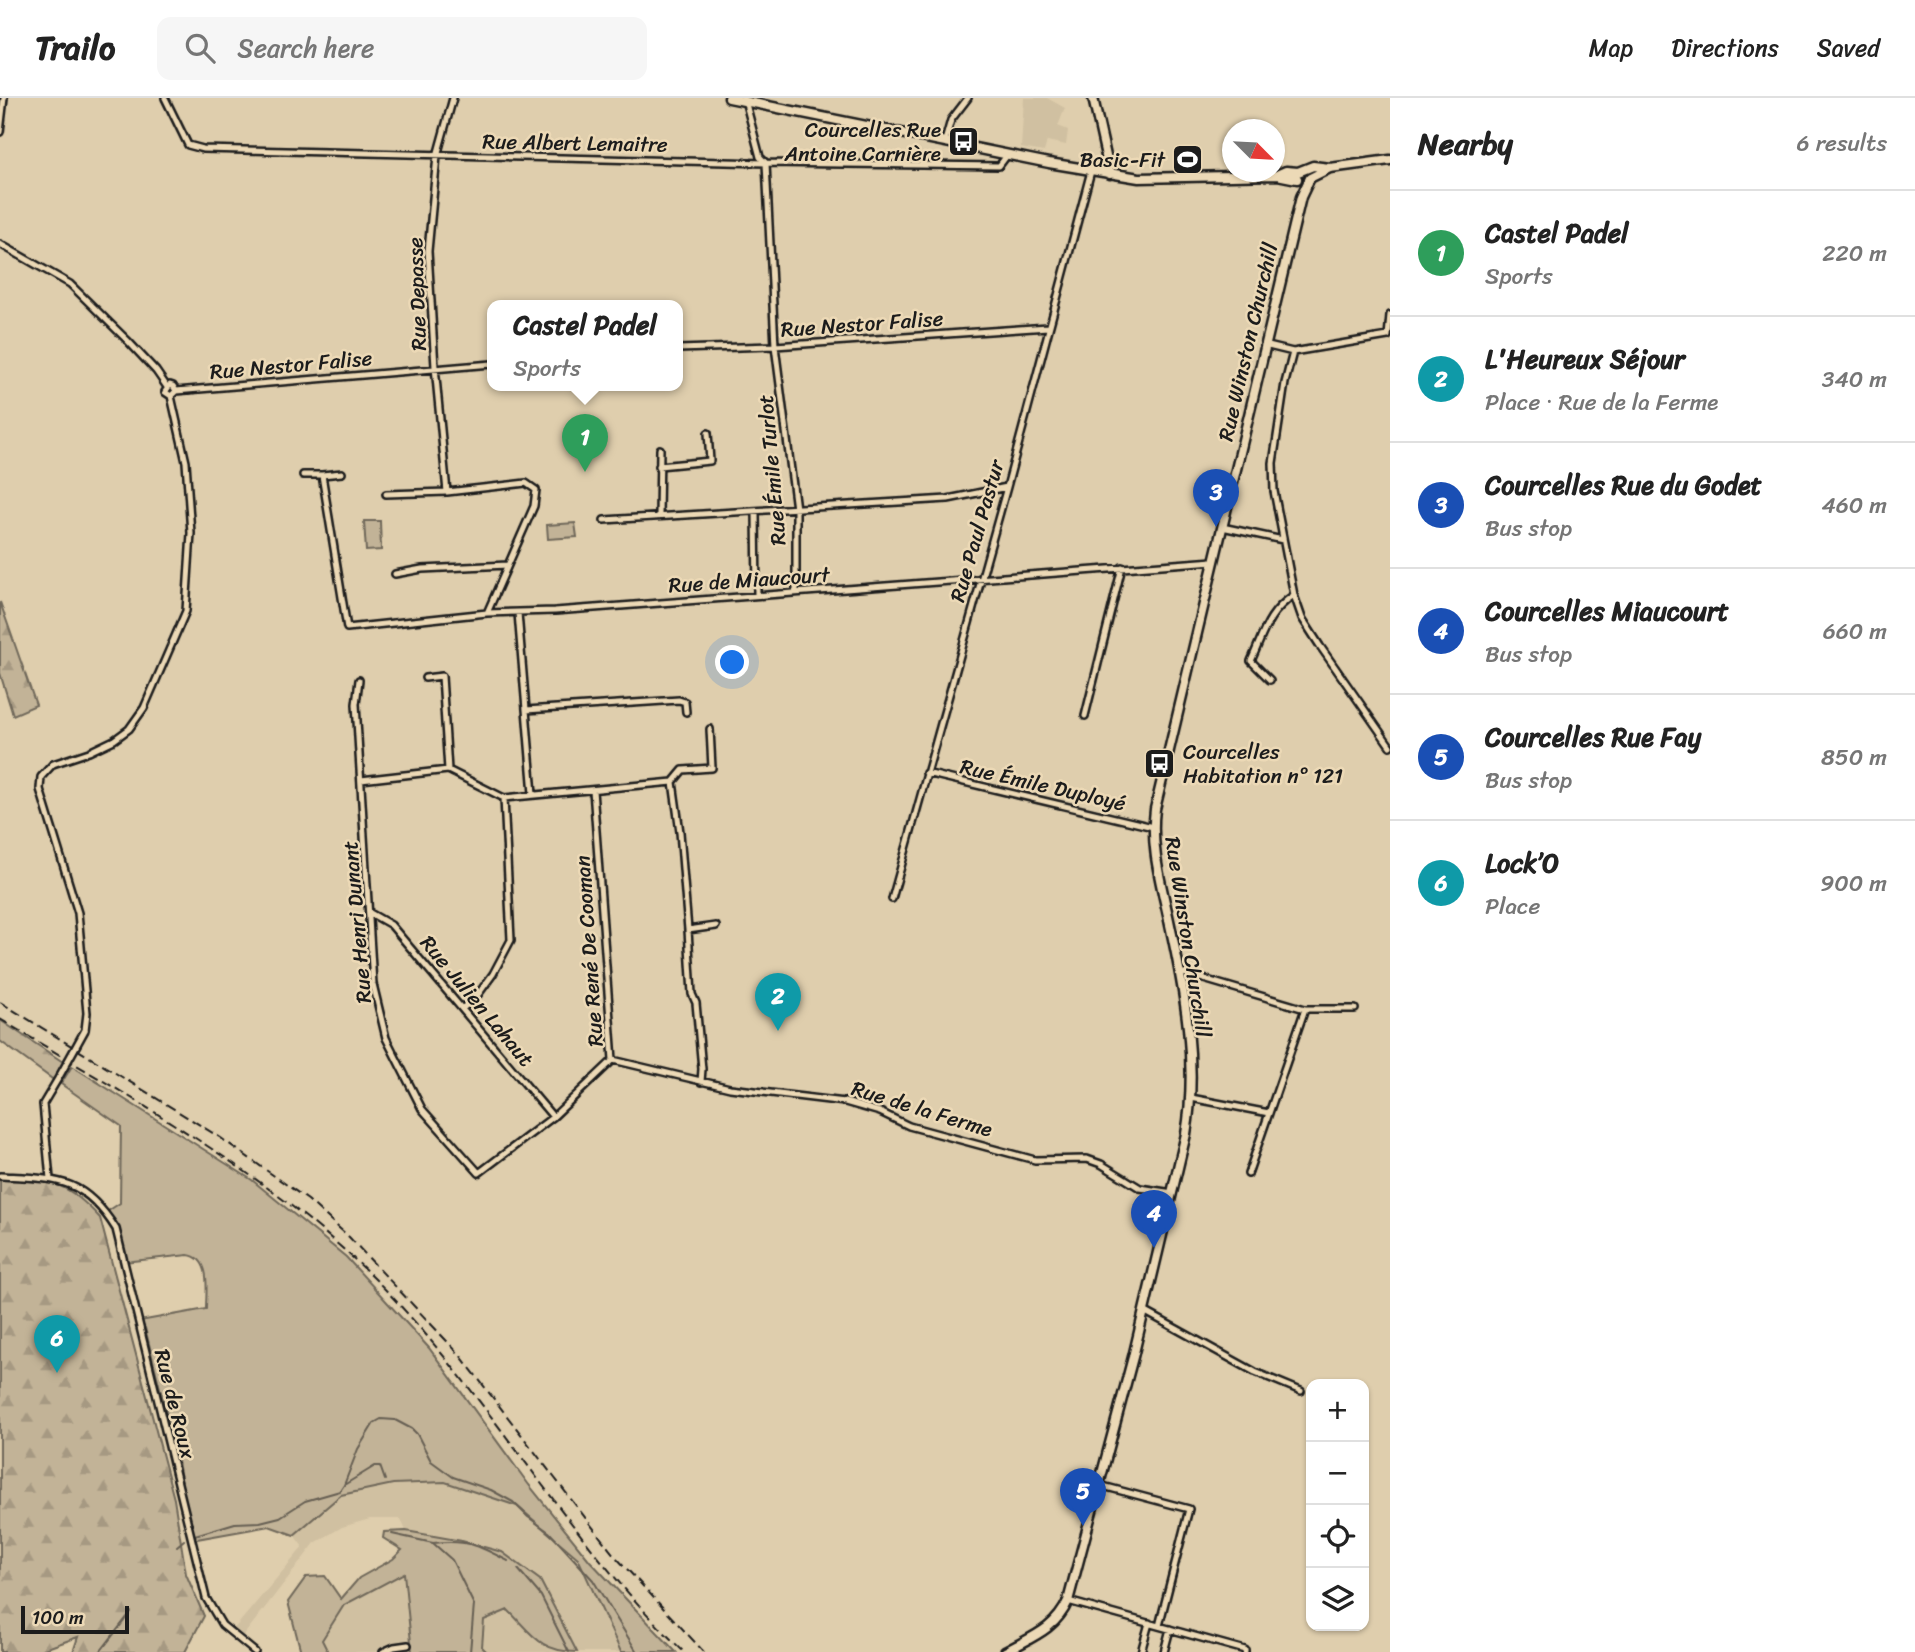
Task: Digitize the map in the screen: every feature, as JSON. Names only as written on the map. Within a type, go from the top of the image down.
[{"type":"main road","points":[[729,98],[1091,171],[1139,178],[1277,176],[1286,171],[1302,177],[1313,166],[1329,168],[1390,160]]},
{"type":"main road","points":[[1093,98],[1110,174]]},
{"type":"main road","name":"Rue Winston Churchill","points":[[1005,1652],[1050,1626],[1061,1616],[1068,1601],[1144,1311],[1186,1134],[1191,1098],[1189,1042],[1180,972],[1153,842],[1155,809],[1264,345],[1301,197],[1307,188],[1302,177]]},
{"type":"street","points":[[0,132],[4,98]]},
{"type":"street","name":"Rue Albert Lemaitre","points":[[165,98],[188,145],[203,149],[999,166],[1007,154]]},
{"type":"street","name":"Rue Depasse","points":[[447,492],[435,368],[428,251],[437,156],[453,98]]},
{"type":"street","points":[[945,141],[951,120],[968,98]]},
{"type":"street","name":"Rue Émile Turlot","points":[[746,100],[760,157],[766,163],[775,346],[796,509],[796,592]]},
{"type":"street","name":"Rue Paul Pastur","points":[[892,899],[979,578],[1007,487],[1091,171]]},
{"type":"street","points":[[0,244],[70,284],[127,340],[167,387],[166,393],[171,396],[186,461],[190,521],[186,611],[144,708],[129,729],[114,740],[53,764],[41,777],[40,789],[78,913],[87,1013],[85,1030],[43,1104],[50,1179]]},
{"type":"street","points":[[1264,345],[1293,352],[1389,337],[1390,315]]},
{"type":"street","name":"Rue Nestor Falise","points":[[683,349],[775,346],[1048,327]]},
{"type":"street","points":[[1293,352],[1285,383],[1273,463],[1274,491],[1294,595],[1302,618],[1390,746]]},
{"type":"street","name":"Rue Nestor Falise","points":[[176,391],[487,364]]},
{"type":"street","points":[[167,387],[172,385],[176,391],[171,396]]},
{"type":"street","points":[[659,466],[710,461],[708,433]]},
{"type":"street","points":[[659,516],[660,449]]},
{"type":"street","points":[[303,475],[342,473]]},
{"type":"street","name":"Rue de Miaucourt","points":[[322,475],[347,628],[488,613],[1214,561]]},
{"type":"street","points":[[386,494],[447,492],[526,483],[536,490],[534,506],[488,613]]},
{"type":"street","points":[[604,520],[948,499],[1007,487]]},
{"type":"street","points":[[756,512],[758,595]]},
{"type":"street","points":[[1222,527],[1283,540]]},
{"type":"street","points":[[394,574],[422,569],[508,565]]},
{"type":"street","points":[[1085,716],[1122,567]]},
{"type":"street","points":[[1270,680],[1251,661],[1267,621],[1283,602],[1294,595]]},
{"type":"street","points":[[518,612],[533,794]]},
{"type":"street","points":[[425,678],[442,676],[447,770]]},
{"type":"street","name":"Rue Henri Dunant","points":[[359,680],[356,704],[373,984],[386,1038],[422,1109],[479,1174]]},
{"type":"street","points":[[526,710],[679,699],[685,702],[686,712]]},
{"type":"street","points":[[361,780],[447,770],[504,798],[673,782],[683,770],[712,768],[710,729]]},
{"type":"street","name":"Rue Émile Duployé","points":[[926,773],[1153,827]]},
{"type":"street","points":[[673,782],[680,832],[692,994],[696,1003],[701,1056],[701,1082]]},
{"type":"street","name":"Rue René De Cooman","points":[[479,1174],[553,1117],[614,1060],[593,790]]},
{"type":"street","points":[[463,1008],[477,996],[493,974],[511,940],[504,798]]},
{"type":"street","name":"Rue Julien Lahaut","points":[[370,913],[391,925],[553,1117]]},
{"type":"street","points":[[688,930],[716,926]]},
{"type":"street","points":[[1180,972],[1305,1009],[1355,1009]]},
{"type":"street","points":[[1248,1174],[1305,1009]]},
{"type":"street","name":"Rue de la Ferme","points":[[614,1060],[701,1082],[855,1104],[909,1126],[1035,1160],[1087,1158],[1140,1188],[1173,1193]]},
{"type":"street","points":[[1191,1098],[1269,1113]]},
{"type":"street","name":"Rue de Roux","points":[[0,1176],[50,1179],[68,1183],[88,1195],[103,1209],[116,1229],[206,1598],[222,1625],[253,1651]]},
{"type":"street","points":[[1144,1311],[1255,1372],[1301,1391]]},
{"type":"street","points":[[1099,1485],[1189,1510],[1159,1626]]},
{"type":"street","points":[[1068,1601],[1245,1652]]},
{"type":"street","points":[[1141,1652],[1149,1623]]},
{"type":"street","points":[[1164,1652],[1170,1629]]},
{"type":"street","points":[[383,1652],[408,1645]]},
{"type":"shaded area","points":[[1024,98],[1047,98],[1065,108],[1058,126],[1068,130],[1066,145],[1047,141],[1044,152],[1021,148]]},
{"type":"shaded area","points":[[445,1482],[517,1506],[578,1558],[621,1652],[577,1652],[554,1610],[502,1552],[458,1540],[406,1531],[401,1519],[370,1519],[342,1527],[315,1543],[243,1636],[233,1630],[303,1547],[294,1535],[341,1495],[393,1484]]},
{"type":"shaded area","points":[[405,1573],[412,1652],[328,1652],[322,1640],[344,1605]]},
{"type":"shaded area","points":[[508,1609],[540,1644],[562,1652],[487,1652],[482,1647],[484,1619]]},
{"type":"green space","points":[[364,521],[380,521],[381,550],[366,551]]},
{"type":"green space","points":[[575,523],[577,537],[548,539],[547,525]]},
{"type":"green space","points":[[0,602],[36,705],[13,715],[0,673]]},
{"type":"green space","points":[[0,1020],[66,1064],[55,1081],[0,1041]]},
{"type":"green space","points":[[72,1066],[252,1180],[346,1257],[429,1348],[529,1485],[590,1561],[676,1652],[621,1652],[578,1558],[517,1506],[445,1482],[393,1484],[341,1495],[294,1535],[269,1526],[191,1540],[178,1461],[145,1328],[140,1321],[206,1309],[207,1284],[204,1268],[196,1257],[188,1255],[124,1262],[116,1229],[108,1211],[120,1203],[121,1126],[61,1084]]},
{"type":"green space","points":[[0,1179],[56,1185],[76,1195],[100,1218],[174,1499],[186,1574],[204,1616],[185,1652],[73,1652],[78,1637],[36,1652],[0,1652]]},
{"type":"green space","points":[[406,1531],[462,1541],[502,1552],[540,1580],[577,1652],[545,1645],[508,1610],[484,1620],[482,1647],[487,1652],[412,1652],[404,1573],[344,1605],[322,1640],[328,1652],[301,1652],[288,1602],[306,1577],[325,1576],[341,1599],[359,1578],[393,1559],[402,1550],[383,1538],[384,1532]]},
{"type":"waterway","points":[[344,1485],[358,1449],[374,1423],[381,1419],[395,1420],[412,1429],[431,1461],[453,1477],[491,1490],[513,1502],[549,1532],[593,1580],[637,1652]]},
{"type":"waterway","points":[[195,1535],[235,1523],[260,1522],[280,1517],[305,1501],[340,1491],[344,1485],[375,1466],[380,1466],[385,1480]]},
{"type":"waterway","points":[[392,1534],[433,1543],[452,1560],[474,1605],[470,1652]]},
{"type":"waterway","points":[[177,1546],[184,1540]]},
{"type":"waterway","points":[[433,1543],[472,1544],[508,1561]]},
{"type":"waterway","points":[[518,1569],[541,1596],[569,1652]]},
{"type":"waterway","points":[[100,1652],[131,1612]]},
{"type":"railway","points":[[0,1002],[221,1138],[308,1200],[349,1237],[460,1355],[614,1555],[704,1652]]},
{"type":"railway","points":[[0,1019],[196,1139],[244,1171],[335,1241],[418,1325],[603,1563],[642,1609],[684,1652]]},
{"type":"place","name":"Courcelles Rue Antoine Carnière","points":[[964,142]]},
{"type":"place","name":"Basic-Fit","points":[[1188,160]]},
{"type":"place","name":"Castel Padel","points":[[585,472]]},
{"type":"place","name":"Courcelles Rue du Godet","points":[[1216,527]]},
{"type":"place","name":"Courcelles Habitation n° 121","points":[[1160,764]]},
{"type":"place","name":"L'Heureux Séjour","points":[[778,1031]]},
{"type":"place","name":"Courcelles Miaucourt","points":[[1154,1248]]},
{"type":"place","name":"Lock’O","points":[[57,1373]]},
{"type":"place","name":"Courcelles Rue Fay","points":[[1083,1526]]}]
